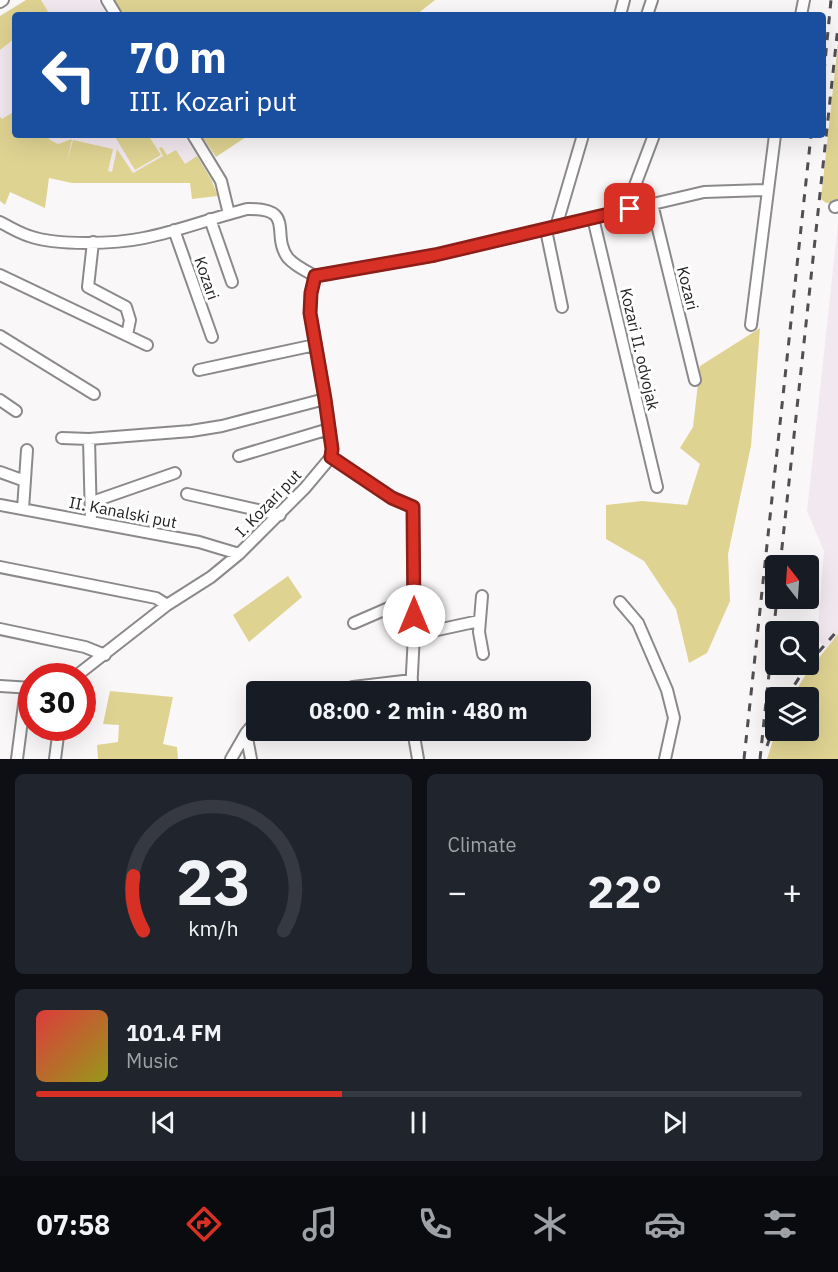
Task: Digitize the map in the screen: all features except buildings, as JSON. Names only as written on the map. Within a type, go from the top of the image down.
[{"type":"street","points":[[195,138],[221,181],[229,214]]},
{"type":"street","points":[[562,307],[551,229],[582,138]]},
{"type":"street","points":[[630,209],[634,189],[653,138]]},
{"type":"street","points":[[751,325],[775,138]]},
{"type":"street","points":[[0,222],[23,234],[42,240],[129,241],[229,214],[254,209],[272,212],[280,223],[283,248],[289,259],[315,276],[435,255],[704,192],[767,190]]},
{"type":"street","name":"Kozari","points":[[652,204],[695,380]]},
{"type":"street","name":"Kozari II. odvojak","points":[[593,218],[657,487]]},
{"type":"street","name":"Kozari","points":[[210,219],[232,282]]},
{"type":"street","name":"Kozari","points":[[174,230],[212,337]]},
{"type":"street","points":[[93,242],[88,287],[126,308],[130,320],[128,335]]},
{"type":"street","points":[[0,275],[147,345]]},
{"type":"street","points":[[315,276],[310,313],[325,399],[331,457],[392,498],[413,507],[412,681]]},
{"type":"street","points":[[0,336],[94,394]]},
{"type":"street","points":[[199,370],[315,345]]},
{"type":"street","points":[[62,438],[89,440],[191,431],[222,426],[325,399]]},
{"type":"street","points":[[0,400],[16,411]]},
{"type":"street","points":[[239,456],[329,429]]},
{"type":"street","points":[[89,440],[91,521]]},
{"type":"street","points":[[23,509],[27,450]]},
{"type":"street","name":"I. Kozari put","points":[[94,663],[167,605],[211,577],[239,554],[280,515],[331,457]]},
{"type":"street","points":[[0,472],[25,480]]},
{"type":"street","points":[[92,502],[176,473]]},
{"type":"street","points":[[187,494],[280,515]]},
{"type":"street","name":"II. Kanalski put","points":[[0,505],[199,542],[239,554]]},
{"type":"street","points":[[0,567],[156,598],[167,605]]},
{"type":"street","points":[[482,596],[479,621],[483,654]]},
{"type":"street","points":[[354,623],[414,597]]},
{"type":"street","points":[[620,602],[638,623],[661,674],[671,703],[673,727],[665,759]]},
{"type":"street","points":[[414,635],[479,621]]},
{"type":"street","points":[[0,629],[85,647],[105,655]]},
{"type":"street","points":[[0,686],[18,688]]},
{"type":"street","points":[[231,759],[246,733]]},
{"type":"street","points":[[17,759],[20,741]]},
{"type":"street","points":[[55,759],[57,741]]},
{"type":"street","points":[[248,741],[251,759]]},
{"type":"street","points":[[415,741],[418,759]]},
{"type":"shaded area","points":[[26,0],[41,0],[48,12],[12,12],[12,40],[0,50],[0,16]]},
{"type":"shaded area","points":[[29,0],[98,0],[105,12],[12,12],[12,138],[186,138],[202,164],[148,176],[76,168],[0,135],[0,18]]},
{"type":"shaded area","points":[[113,0],[435,0],[420,12],[121,12]]},
{"type":"shaded area","points":[[838,43],[838,202],[826,203],[821,199]]},
{"type":"shaded area","points":[[12,113],[12,138],[48,138],[58,144],[72,139],[67,162],[73,140],[113,149],[108,171],[112,172],[117,149],[133,173],[163,156],[159,148],[162,147],[167,155],[176,150],[185,164],[197,156],[218,196],[192,199],[190,183],[72,183],[49,178],[45,208],[10,192],[5,205],[0,201],[0,117],[2,119]]},
{"type":"shaded area","points":[[116,138],[150,138],[161,155],[135,170]]},
{"type":"shaded area","points":[[203,138],[244,138],[216,157]]},
{"type":"shaded area","points":[[838,222],[838,634],[826,648],[819,641],[818,621],[824,551],[807,511]]},
{"type":"shaded area","points":[[760,328],[751,446],[728,554],[730,601],[707,653],[689,663],[676,609],[644,561],[606,539],[606,505],[642,501],[687,505],[700,464],[680,448],[693,427],[700,366]]},
{"type":"shaded area","points":[[288,576],[302,597],[249,642],[233,615]]},
{"type":"shaded area","points":[[838,634],[838,759],[767,759],[773,741],[819,741],[819,687],[798,687],[805,675],[819,675],[819,658]]},
{"type":"shaded area","points":[[110,691],[173,697],[163,744],[177,747],[178,759],[98,759],[97,745],[118,742],[119,725],[103,724]]},
{"type":"railway","points":[[826,51],[831,0]]},
{"type":"railway","points":[[826,138],[838,26]]},
{"type":"railway","points":[[744,759],[811,138]]},
{"type":"railway","points":[[781,555],[826,138]]},
{"type":"railway","points":[[760,759],[776,609]]},
{"type":"railway","points":[[819,652],[838,630]]},
{"type":"railway","points":[[793,687],[801,675]]},
{"type":"railway","points":[[767,746],[769,741]]},
{"type":"route","points":[[414,616],[413,507],[392,498],[331,457],[332,449],[325,399],[310,313],[315,276],[435,255],[630,209]]}]
